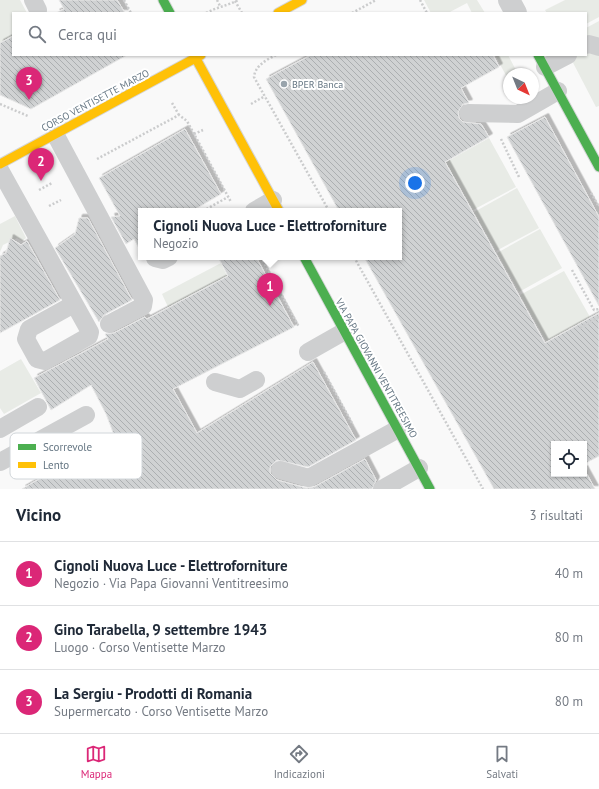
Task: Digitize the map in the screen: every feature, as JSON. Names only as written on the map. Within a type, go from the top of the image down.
[{"type":"street","points":[[163,0],[169,12]]},
{"type":"street","points":[[280,12],[302,0]]},
{"type":"street","points":[[509,0],[515,12]]},
{"type":"street","points":[[197,56],[276,206]]},
{"type":"street","name":"CORSO VENTISETTE MARZO","points":[[2,161],[55,134],[197,56]]},
{"type":"street","points":[[542,61],[599,167]]},
{"type":"street","name":"VIA PAPA GIOVANNI VENTITREESIMO","points":[[306,260],[430,489]]},
{"type":"lane","points":[[587,45],[599,47]]},
{"type":"lane","points":[[542,61],[564,56]]},
{"type":"lane","points":[[468,113],[518,114],[558,91]]},
{"type":"lane","points":[[55,134],[144,300],[143,306],[109,324]]},
{"type":"lane","points":[[2,161],[18,201],[74,304]]},
{"type":"lane","points":[[308,352],[345,331]]},
{"type":"lane","points":[[215,382],[240,389],[256,380]]},
{"type":"lane","points":[[0,429],[38,408]]},
{"type":"lane","points":[[53,433],[86,415]]},
{"type":"lane","points":[[280,470],[308,478],[398,429]]},
{"type":"lane","points":[[0,462],[10,457]]},
{"type":"lane","points":[[382,489],[419,468]]},
{"type":"path","points":[[124,0],[130,12]]},
{"type":"path","points":[[217,0],[220,6]]},
{"type":"path","points":[[354,12],[376,0]]},
{"type":"path","points":[[420,0],[426,12]]},
{"type":"path","points":[[208,12],[236,1],[242,12]]},
{"type":"path","points":[[265,56],[267,60]]},
{"type":"path","points":[[274,56],[267,60],[255,72],[254,78],[327,208]]},
{"type":"path","points":[[0,104],[28,116]]},
{"type":"path","points":[[18,201],[179,115],[184,117],[234,206]]},
{"type":"path","points":[[208,208],[228,197]]},
{"type":"path","points":[[356,260],[484,489]]},
{"type":"path","points":[[572,270],[594,310],[599,309]]},
{"type":"path","points":[[580,328],[599,317]]},
{"type":"shaded area","points":[[0,0],[20,0],[26,12],[12,12],[12,51],[0,51]]},
{"type":"shaded area","points":[[424,0],[477,0],[484,12],[472,12],[467,3],[450,12],[430,12]]},
{"type":"shaded area","points":[[565,0],[599,0],[599,17],[587,23],[587,12],[546,12],[545,10]]},
{"type":"shaded area","points":[[599,21],[599,106],[596,107],[570,56],[587,56],[587,27]]},
{"type":"shaded area","points":[[496,56],[509,56],[515,68],[503,68],[503,70]]},
{"type":"shaded area","points":[[489,138],[516,187],[473,210],[446,162]]},
{"type":"shaded area","points":[[517,188],[539,228],[496,251],[474,212]]},
{"type":"shaded area","points":[[15,216],[26,238],[22,241],[17,238],[3,245],[0,252],[0,224]]},
{"type":"shaded area","points":[[540,229],[562,268],[519,292],[497,253]]},
{"type":"shaded area","points":[[221,263],[227,276],[168,307],[162,294]]},
{"type":"shaded area","points":[[564,271],[590,317],[546,341],[520,295]]},
{"type":"shaded area","points":[[21,359],[41,393],[4,414],[0,408],[0,371]]},
{"type":"building","points":[[59,0],[117,0],[124,12],[58,12],[64,9]]},
{"type":"building","points":[[12,37],[12,56],[125,56],[31,109],[0,95],[0,43]]},
{"type":"building","points":[[309,56],[494,56],[499,67],[461,88],[469,103],[463,104],[458,112],[459,118],[463,122],[481,124],[489,137],[445,162],[545,343],[599,313],[599,456],[587,462],[587,441],[551,441],[551,477],[587,477],[587,474],[595,489],[494,489],[366,260],[402,260],[402,208],[337,208],[266,79]]},
{"type":"building","points":[[545,117],[599,217],[599,306],[507,137]]},
{"type":"building","points":[[185,129],[221,194],[197,208],[138,208],[138,246],[134,239],[126,244],[111,217],[120,216],[99,178]]},
{"type":"building","points":[[79,218],[88,218],[132,300],[104,315],[99,322],[55,248],[75,234]]},
{"type":"building","points":[[10,238],[21,245],[27,241],[60,300],[0,333],[0,256],[6,253]]},
{"type":"building","points":[[220,260],[258,260],[294,327],[173,389],[197,433],[313,362],[356,440],[308,467],[277,460],[270,467],[270,473],[277,480],[306,488],[314,487],[365,459],[376,480],[372,489],[22,489],[39,479],[142,479],[142,433],[113,433],[106,414],[91,385],[51,410],[34,378],[108,339],[105,334],[114,333],[145,317],[147,319],[228,276]]},
{"type":"traffic: fast","points":[[163,0],[169,12]]},
{"type":"traffic: fast","points":[[539,56],[599,167]]},
{"type":"traffic: fast","points":[[306,260],[430,489]]},
{"type":"traffic: slow","points":[[280,12],[302,0]]},
{"type":"traffic: slow","points":[[195,56],[277,208]]},
{"type":"traffic: slow","points":[[0,164],[199,56]]},
{"type":"place","name":"BPER Banca","points":[[284,84]]},
{"type":"place","name":"La Sergiu - Prodotti di Romania","points":[[29,100]]},
{"type":"place","name":"Gino Tarabella, 9 settembre 1943","points":[[41,181]]},
{"type":"place","name":"Cignoli Nuova Luce - Elettroforniture","points":[[270,306]]}]
